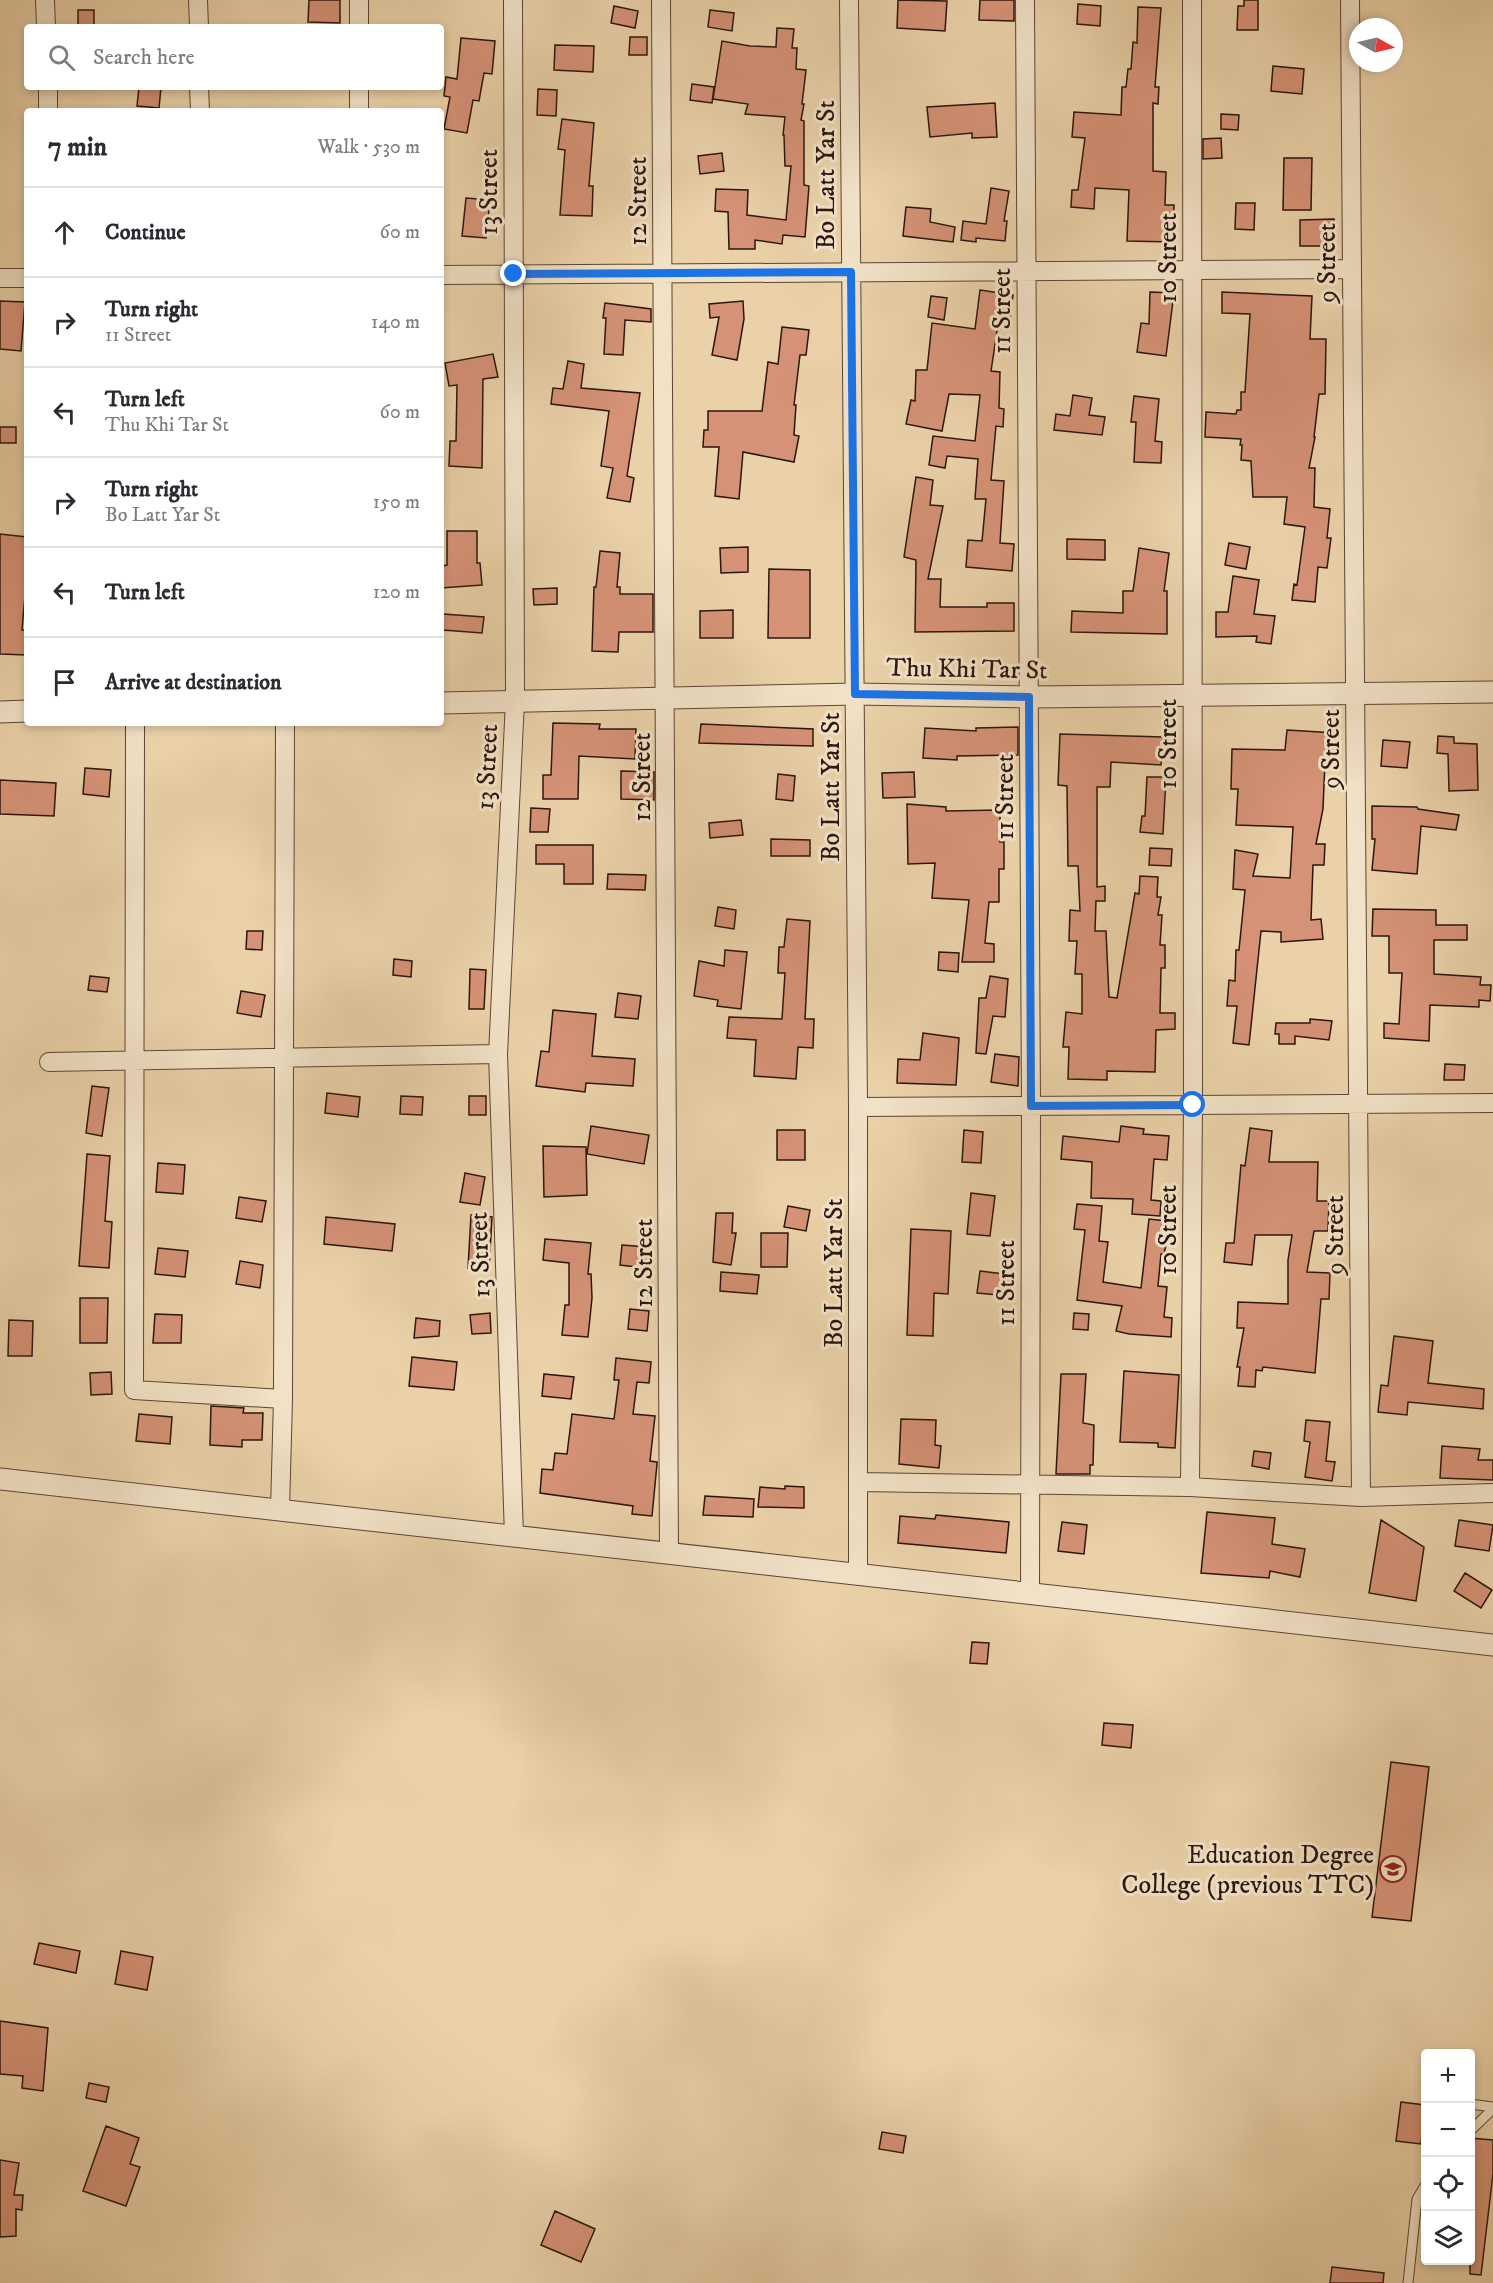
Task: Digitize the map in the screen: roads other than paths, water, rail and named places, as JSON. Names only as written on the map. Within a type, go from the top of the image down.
[{"type":"street","points":[[45,0],[46,24]]},
{"type":"street","points":[[198,0],[199,24]]},
{"type":"street","points":[[359,0],[359,24]]},
{"type":"street","name":"13 Street","points":[[513,0],[515,701],[498,1054],[514,1536]]},
{"type":"street","name":"12 Street","points":[[661,0],[669,1553]]},
{"type":"street","name":"Bo Latt Yar St","points":[[849,0],[858,1107],[858,1574]]},
{"type":"street","name":"11 Street","points":[[1025,0],[1031,1106],[1030,1593]]},
{"type":"street","name":"10 Street","points":[[1190,1488],[1193,1105],[1192,0]]},
{"type":"street","name":"9 Street","points":[[1350,0],[1360,1497]]},
{"type":"street","points":[[48,90],[48,108]]},
{"type":"street","points":[[199,90],[200,108]]},
{"type":"street","points":[[359,90],[359,108]]},
{"type":"street","points":[[444,275],[1352,268]]},
{"type":"street","points":[[0,278],[24,278]]},
{"type":"street","name":"Thu Khi Tar St","points":[[444,703],[855,694],[1029,697],[1493,692]]},
{"type":"street","points":[[0,712],[24,711]]},
{"type":"street","points":[[135,726],[134,1390],[283,1399]]},
{"type":"street","points":[[280,1510],[283,1399],[285,726]]},
{"type":"street","points":[[49,1062],[498,1054]]},
{"type":"street","points":[[858,1107],[1493,1103]]},
{"type":"street","points":[[0,1479],[1493,1645]]},
{"type":"street","points":[[859,1482],[1190,1488],[1360,1497],[1493,1493]]},
{"type":"lane","points":[[1475,2105],[1493,2108]]},
{"type":"lane","points":[[1475,2126],[1493,2108]]},
{"type":"lane","points":[[1408,2283],[1417,2199],[1421,2192]]},
{"type":"place","name":"Education Degree College (previous TTC)","points":[[1393,1869]]}]
